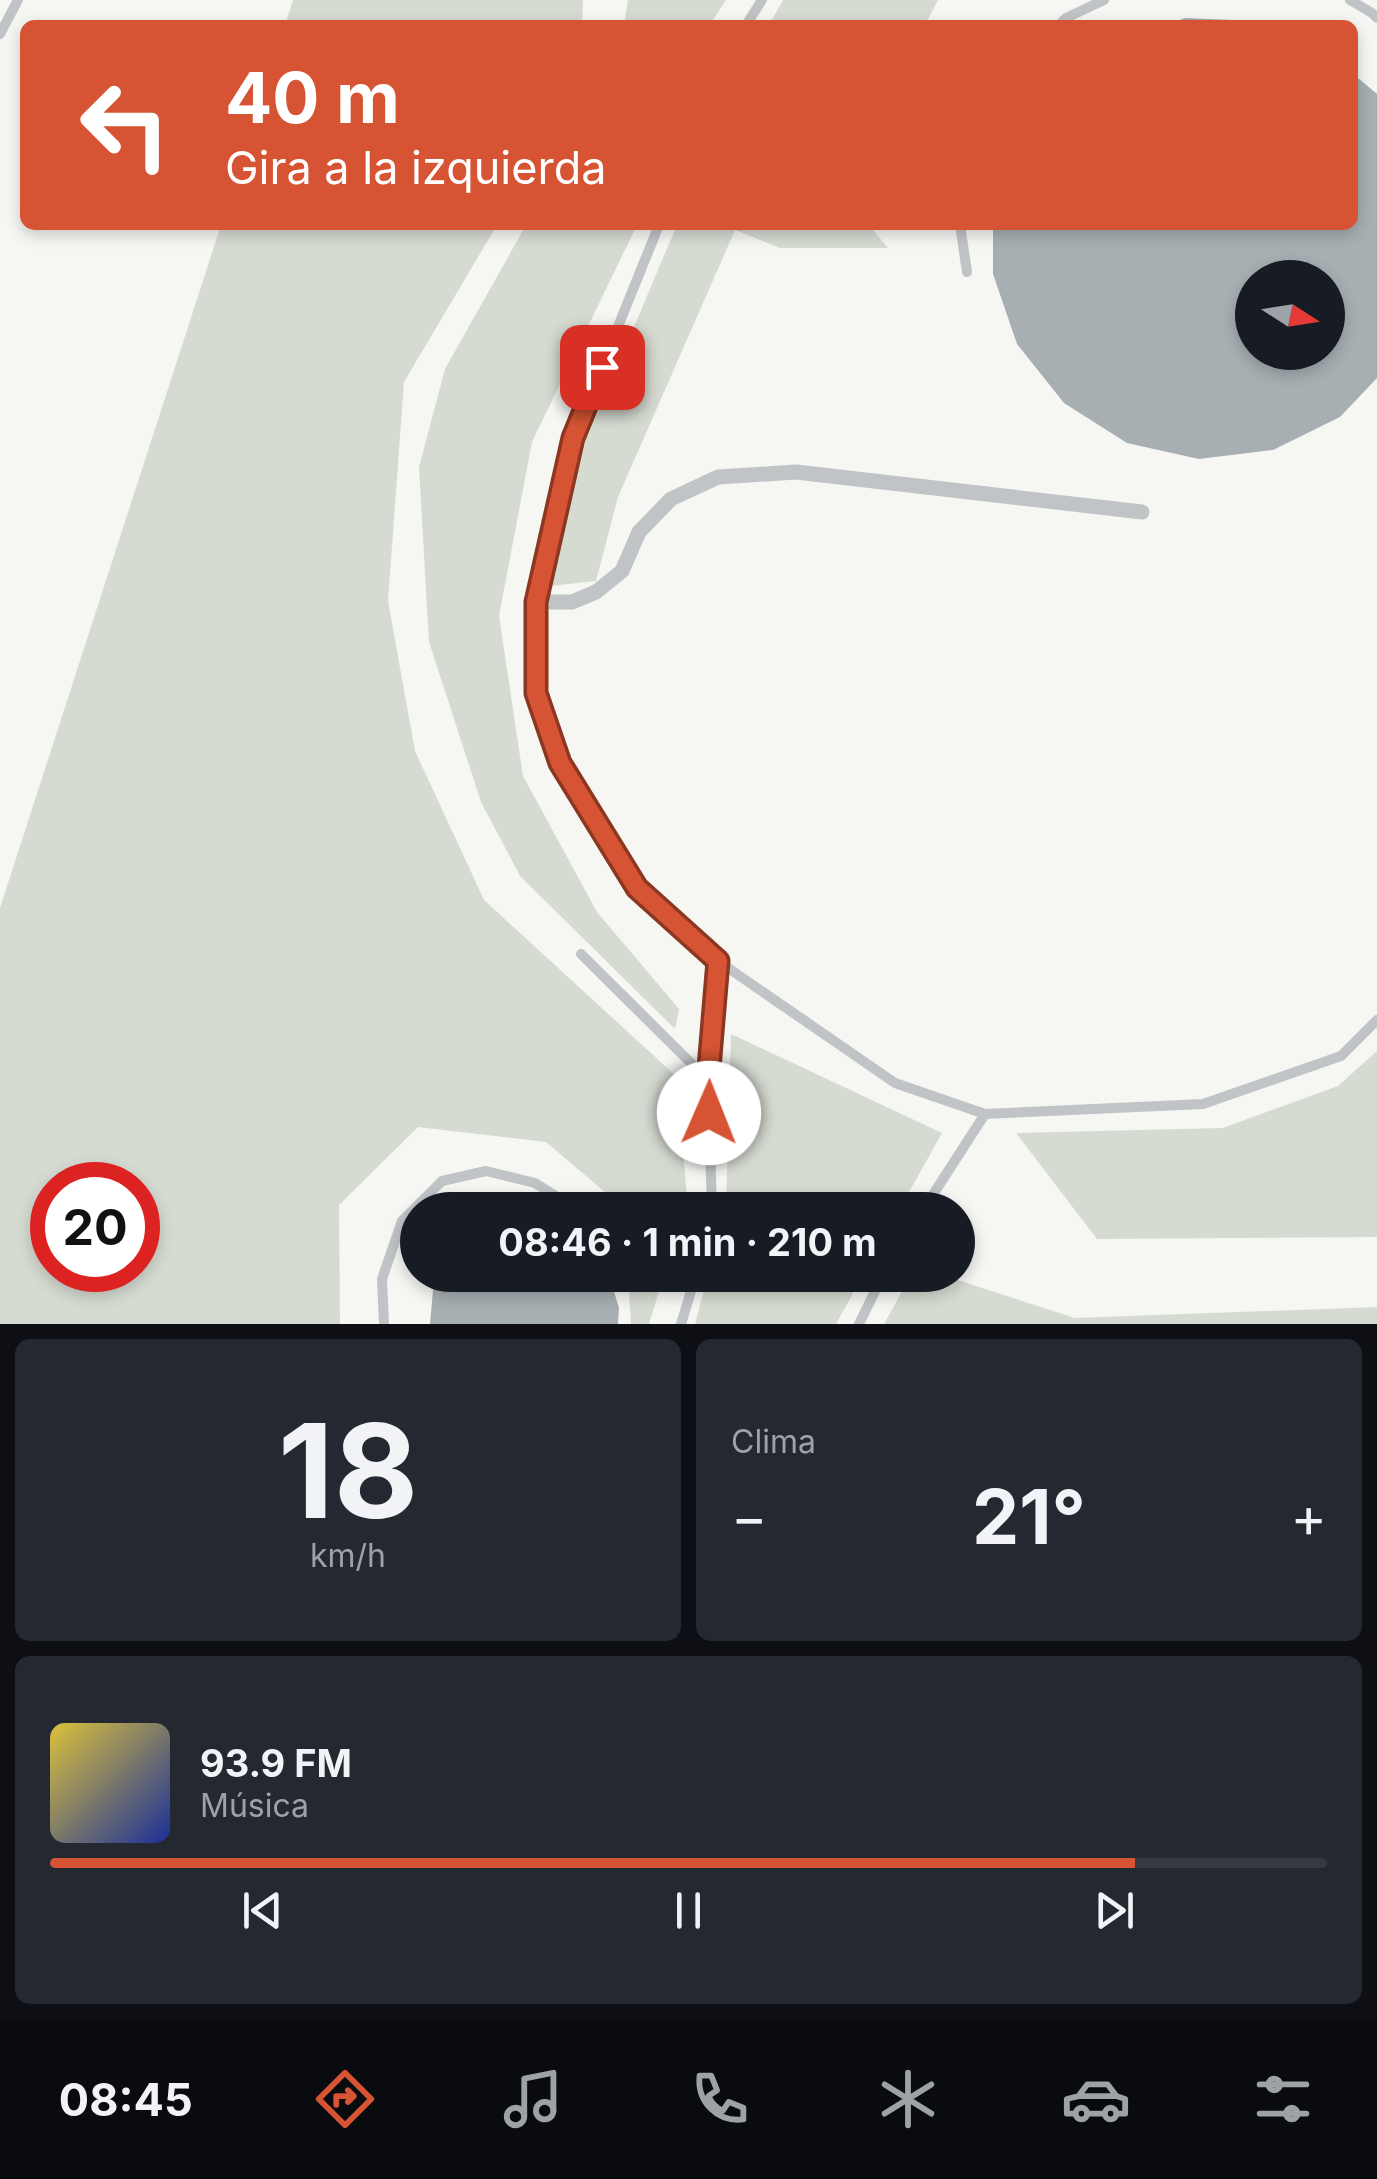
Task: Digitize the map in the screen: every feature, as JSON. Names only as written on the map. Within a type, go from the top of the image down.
[{"type":"street","points":[[536,602],[572,602],[596,592],[622,571],[640,532],[671,499],[718,477],[796,472],[1142,512]]},
{"type":"lane","points":[[0,34],[18,0]]},
{"type":"lane","points":[[1064,20],[1104,0]]},
{"type":"lane","points":[[1350,0],[1377,18]]},
{"type":"lane","points":[[657,230],[573,438],[536,602],[536,693],[560,763],[637,888],[718,961],[895,1083],[985,1114],[1203,1104],[1342,1056],[1377,1020]]},
{"type":"lane","points":[[961,230],[967,272]]},
{"type":"lane","points":[[581,954],[708,1080]]},
{"type":"lane","points":[[711,1192],[708,1080],[718,961]]},
{"type":"lane","points":[[935,1192],[985,1114]]},
{"type":"lane","points":[[431,1192],[442,1181],[486,1171],[535,1183],[549,1192]]},
{"type":"lane","points":[[384,1324],[382,1280],[400,1227]]},
{"type":"lane","points":[[681,1324],[691,1292]]},
{"type":"lane","points":[[859,1324],[875,1292]]},
{"type":"shaded area","points":[[293,0],[583,0],[582,20],[287,20]]},
{"type":"shaded area","points":[[628,0],[726,0],[713,20],[625,20]]},
{"type":"shaded area","points":[[783,0],[938,0],[928,20],[772,20]]},
{"type":"shaded area","points":[[219,230],[494,230],[404,382],[388,601],[415,751],[484,900],[677,1077],[687,1192],[605,1192],[546,1142],[418,1127],[339,1205],[340,1324],[0,1324],[0,908]]},
{"type":"shaded area","points":[[523,230],[635,230],[532,442],[499,616],[523,776],[597,912],[679,1009],[675,1029],[520,876],[481,802],[429,642],[419,467],[445,369]]},
{"type":"shaded area","points":[[675,230],[735,230],[618,497],[596,581],[550,586],[586,440]]},
{"type":"shaded area","points":[[735,230],[873,230],[888,248],[780,248]]},
{"type":"shaded area","points":[[731,1034],[942,1133],[909,1192],[727,1192]]},
{"type":"shaded area","points":[[1377,1051],[1377,1237],[1097,1239],[1016,1133],[1223,1128],[1338,1086]]},
{"type":"shaded area","points":[[975,1286],[1075,1318],[1377,1307],[1377,1324],[884,1324],[902,1292],[975,1292]]},
{"type":"shaded area","points":[[629,1292],[659,1292],[649,1324],[631,1324]]},
{"type":"shaded area","points":[[703,1292],[854,1292],[836,1324],[695,1324]]},
{"type":"building","points":[[1358,78],[1377,94],[1377,378],[1340,417],[1273,450],[1199,459],[1127,443],[1064,403],[1017,344],[993,274],[993,230],[1358,230]]},
{"type":"building","points":[[433,1292],[614,1292],[619,1308],[618,1324],[430,1324]]},
{"type":"route","points":[[602,367],[573,438],[536,602],[536,693],[560,763],[637,888],[718,961],[709,1113]]}]
